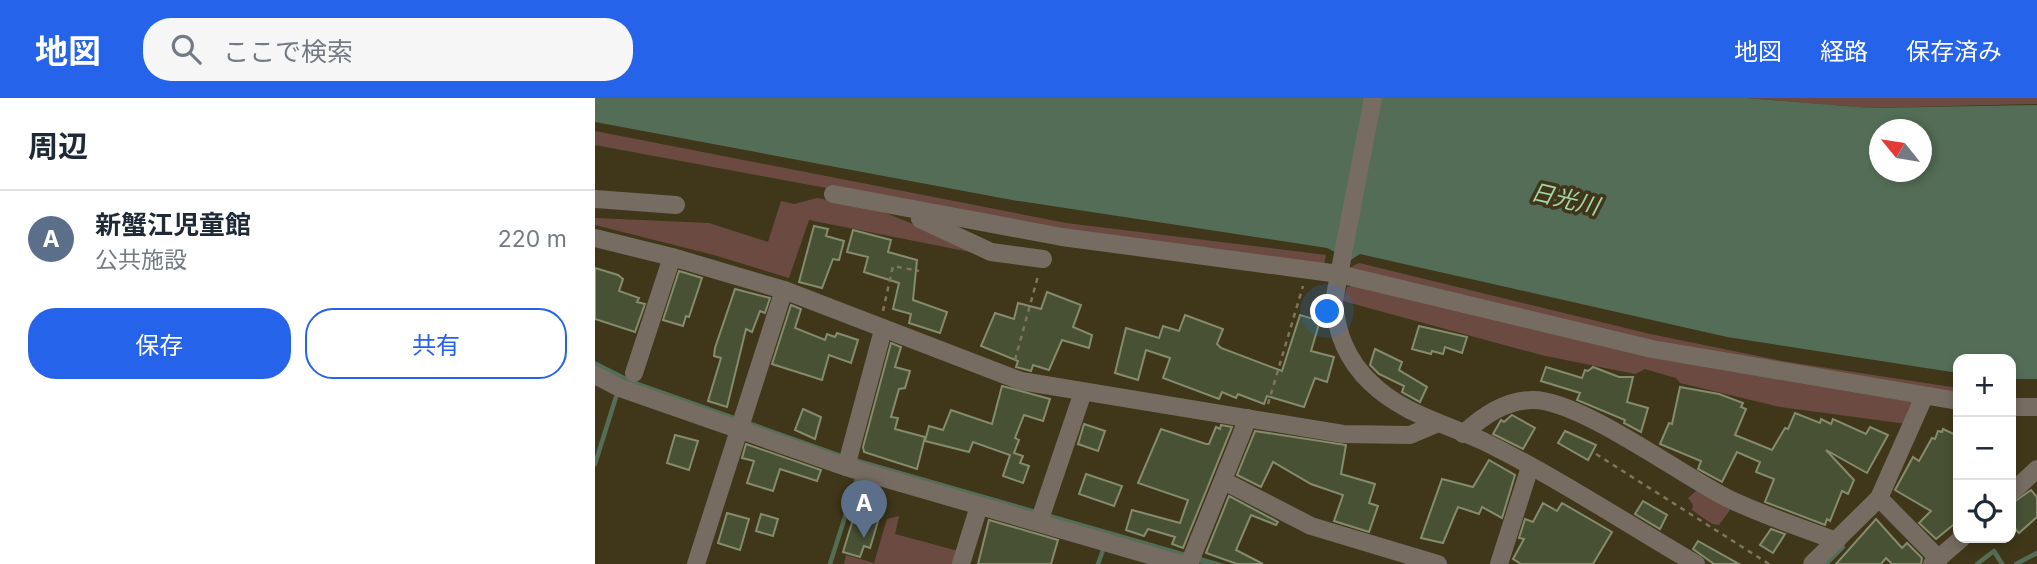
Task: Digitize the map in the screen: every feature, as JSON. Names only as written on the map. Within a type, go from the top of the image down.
[{"type":"street","points":[[1373,98],[1334,301],[1335,320],[1349,357],[1372,385],[1436,424],[1463,434],[1529,467],[1693,563]]},
{"type":"street","points":[[833,194],[909,211],[1075,239],[1340,271],[1652,349],[1953,400]]},
{"type":"street","points":[[595,199],[676,205]]},
{"type":"street","points":[[909,211],[991,252],[1043,259]]},
{"type":"street","points":[[595,238],[672,257],[784,290],[1010,377],[1083,392],[1343,435],[1410,435],[1436,424]]},
{"type":"street","points":[[634,373],[672,257]]},
{"type":"street","points":[[696,564],[784,290]]},
{"type":"street","points":[[847,461],[881,329]]},
{"type":"street","points":[[595,376],[620,388],[739,424],[979,506],[1041,517],[1188,561],[1255,419]]},
{"type":"street","points":[[1041,517],[1083,392]]},
{"type":"street","points":[[1812,564],[1879,498],[1924,397]]},
{"type":"street","points":[[1463,434],[1488,412],[1523,401],[1546,402],[1601,426],[1728,498],[1836,541]]},
{"type":"street","points":[[2016,407],[2037,407]]},
{"type":"street","points":[[1499,564],[1529,467]]},
{"type":"street","points":[[2016,488],[2037,469]]},
{"type":"street","points":[[1224,481],[1311,526],[1438,564]]},
{"type":"street","points":[[1879,498],[1936,561],[1956,543]]},
{"type":"street","points":[[961,564],[979,506]]},
{"type":"path","points":[[1010,377],[1043,259]]},
{"type":"path","points":[[881,329],[893,266],[919,271]]},
{"type":"path","points":[[1255,419],[1301,294]]},
{"type":"path","points":[[1596,454],[1645,483],[1692,518],[1769,564]]},
{"type":"shaded area","points":[[1746,98],[2037,98],[2037,104],[1870,108]]},
{"type":"shaded area","points":[[595,131],[1066,223],[1326,255],[1324,264],[1063,232],[595,145]]},
{"type":"shaded area","points":[[817,198],[876,209],[969,247],[970,252],[809,220],[789,278],[714,255],[595,225],[595,218],[709,223],[768,242],[781,201],[794,204]]},
{"type":"shaded area","points":[[1359,263],[1650,334],[1782,361],[1953,387],[1953,396],[1654,345],[1349,268]]},
{"type":"shaded area","points":[[1364,284],[1917,401],[1907,424],[1780,407],[1680,383],[1676,378],[1645,369],[1635,374],[1541,355],[1343,301],[1347,287]]},
{"type":"shaded area","points":[[1697,490],[1728,506],[1730,510],[1719,525],[1712,524],[1692,510],[1693,505],[1688,498]]},
{"type":"shaded area","points":[[899,516],[895,534],[958,551],[955,564],[844,564],[846,555],[874,563],[887,519]]},
{"type":"water","name":"日光川","points":[[595,98],[1746,98],[1870,108],[2037,105],[2037,379],[2016,379],[2016,354],[1953,354],[1953,372],[1727,337],[1360,254],[1351,260],[1327,248],[1012,200],[595,122]]},
{"type":"water","points":[[595,361],[633,380],[845,455],[1225,564],[1202,564],[853,464],[639,389],[595,368]]},
{"type":"building","points":[[814,226],[828,229],[826,236],[844,241],[839,260],[833,259],[822,288],[799,282]]},
{"type":"building","points":[[853,230],[891,240],[888,252],[917,260],[913,300],[947,312],[940,333],[909,323],[911,314],[893,309],[899,283],[864,272],[868,257],[847,252]]},
{"type":"building","points":[[595,268],[618,275],[623,279],[619,291],[639,298],[637,302],[645,304],[635,332],[595,319]]},
{"type":"building","points":[[679,271],[702,278],[689,317],[686,316],[683,326],[663,320]]},
{"type":"building","points":[[735,289],[770,298],[765,313],[760,311],[752,332],[746,329],[727,407],[708,401],[721,358],[714,356],[715,348]]},
{"type":"building","points":[[1047,292],[1081,305],[1073,327],[1092,335],[1089,348],[1062,340],[1049,370],[1033,365],[1031,371],[1016,367],[1018,361],[981,346],[995,313],[1014,319],[1018,303],[1041,309]]},
{"type":"building","points":[[791,305],[801,309],[795,328],[825,340],[827,334],[835,337],[837,333],[858,340],[851,363],[829,355],[822,380],[772,364]]},
{"type":"building","points":[[1185,315],[1223,329],[1217,344],[1221,348],[1282,371],[1300,315],[1317,320],[1319,324],[1311,351],[1334,357],[1327,382],[1315,378],[1304,407],[1267,396],[1264,404],[1238,394],[1236,398],[1222,392],[1219,399],[1163,378],[1170,358],[1146,350],[1138,380],[1115,373],[1126,328],[1159,338],[1163,326],[1179,331]]},
{"type":"building","points":[[1419,326],[1467,337],[1462,353],[1445,347],[1443,354],[1412,349]]},
{"type":"building","points":[[891,343],[901,347],[895,367],[910,371],[905,388],[899,389],[891,417],[898,418],[895,429],[925,437],[917,469],[864,452],[863,447]]},
{"type":"building","points":[[1375,349],[1402,362],[1399,370],[1427,387],[1420,402],[1402,392],[1404,386],[1379,374],[1370,365]]},
{"type":"building","points":[[1546,367],[1582,378],[1585,370],[1593,367],[1619,377],[1633,377],[1627,402],[1648,408],[1641,432],[1624,423],[1625,420],[1577,400],[1580,393],[1541,381]]},
{"type":"building","points":[[1002,386],[1050,399],[1043,421],[1024,415],[1015,438],[1019,440],[1014,453],[1023,456],[1020,463],[1029,466],[1023,483],[1003,476],[1010,455],[973,442],[969,452],[925,441],[929,426],[943,430],[951,410],[992,424]]},
{"type":"building","points":[[1680,387],[1719,394],[1743,403],[1741,407],[1746,409],[1735,435],[1772,450],[1785,428],[1788,429],[1795,413],[1820,423],[1821,419],[1831,424],[1833,419],[1866,434],[1870,427],[1888,435],[1867,473],[1826,450],[1854,480],[1848,494],[1842,491],[1830,521],[1827,519],[1825,525],[1765,502],[1774,479],[1756,472],[1760,462],[1737,452],[1722,482],[1698,469],[1701,461],[1660,444],[1669,423],[1672,424]]},
{"type":"building","points":[[803,409],[821,417],[815,439],[795,430]]},
{"type":"building","points":[[1512,415],[1535,428],[1523,449],[1493,434],[1501,420],[1504,422]]},
{"type":"building","points":[[1084,424],[1105,431],[1098,451],[1078,444]]},
{"type":"building","points":[[1221,425],[1232,427],[1183,548],[1172,544],[1175,537],[1148,529],[1144,536],[1126,530],[1132,510],[1180,523],[1188,500],[1138,483],[1161,429],[1209,444],[1216,427],[1220,429]]},
{"type":"building","points":[[1943,429],[1953,434],[1953,525],[1936,539],[1919,523],[1931,511],[1895,490],[1913,457],[1919,461],[1932,438],[1935,439],[1938,431],[1942,432]]},
{"type":"building","points":[[1255,431],[1346,445],[1341,474],[1375,484],[1369,503],[1378,506],[1369,532],[1334,521],[1343,495],[1311,484],[1273,462],[1261,487],[1237,475]]},
{"type":"building","points":[[1565,431],[1596,445],[1588,460],[1558,443]]},
{"type":"building","points":[[675,435],[698,441],[689,470],[667,463]]},
{"type":"building","points":[[746,444],[821,470],[817,481],[780,469],[773,491],[747,483],[754,461],[742,458]]},
{"type":"building","points":[[1489,460],[1515,475],[1502,518],[1482,507],[1479,514],[1458,507],[1443,543],[1421,538],[1442,479],[1473,487]]},
{"type":"building","points":[[1086,474],[1122,486],[1114,506],[1079,494]]},
{"type":"building","points":[[2031,490],[2037,497],[2037,517],[2019,533],[2016,530],[2016,500]]},
{"type":"building","points":[[1229,496],[1278,522],[1276,525],[1251,515],[1236,550],[1263,564],[1237,564],[1206,553]]},
{"type":"building","points":[[859,500],[882,508],[870,548],[864,546],[860,557],[843,552]]},
{"type":"building","points":[[1643,501],[1667,515],[1660,529],[1635,514]]},
{"type":"building","points":[[1543,503],[1557,511],[1562,503],[1612,532],[1593,564],[1521,564],[1513,559],[1524,539],[1519,538],[1525,519],[1533,522]]},
{"type":"building","points":[[727,513],[749,519],[740,550],[718,543]]},
{"type":"building","points":[[761,514],[778,519],[773,536],[756,531]]},
{"type":"building","points":[[1876,519],[1902,548],[1907,543],[1922,558],[1921,564],[1892,564],[1886,558],[1881,564],[1836,564]]},
{"type":"building","points":[[989,520],[1058,540],[1051,564],[978,564]]},
{"type":"building","points":[[1771,529],[1785,534],[1773,553],[1760,545]]},
{"type":"building","points":[[1698,541],[1739,564],[1714,564],[1693,549]]},
{"type":"waterway","points":[[595,464],[616,397]]},
{"type":"waterway","points":[[830,564],[857,479]]},
{"type":"waterway","points":[[1826,564],[1843,547]]},
{"type":"waterway","points":[[1098,564],[1103,550]]},
{"type":"waterway","points":[[1977,564],[1994,551],[2002,564]]},
{"type":"waterway","points":[[2016,564],[2037,553]]},
{"type":"place","name":"新蟹江児童館","points":[[864,538]]}]
